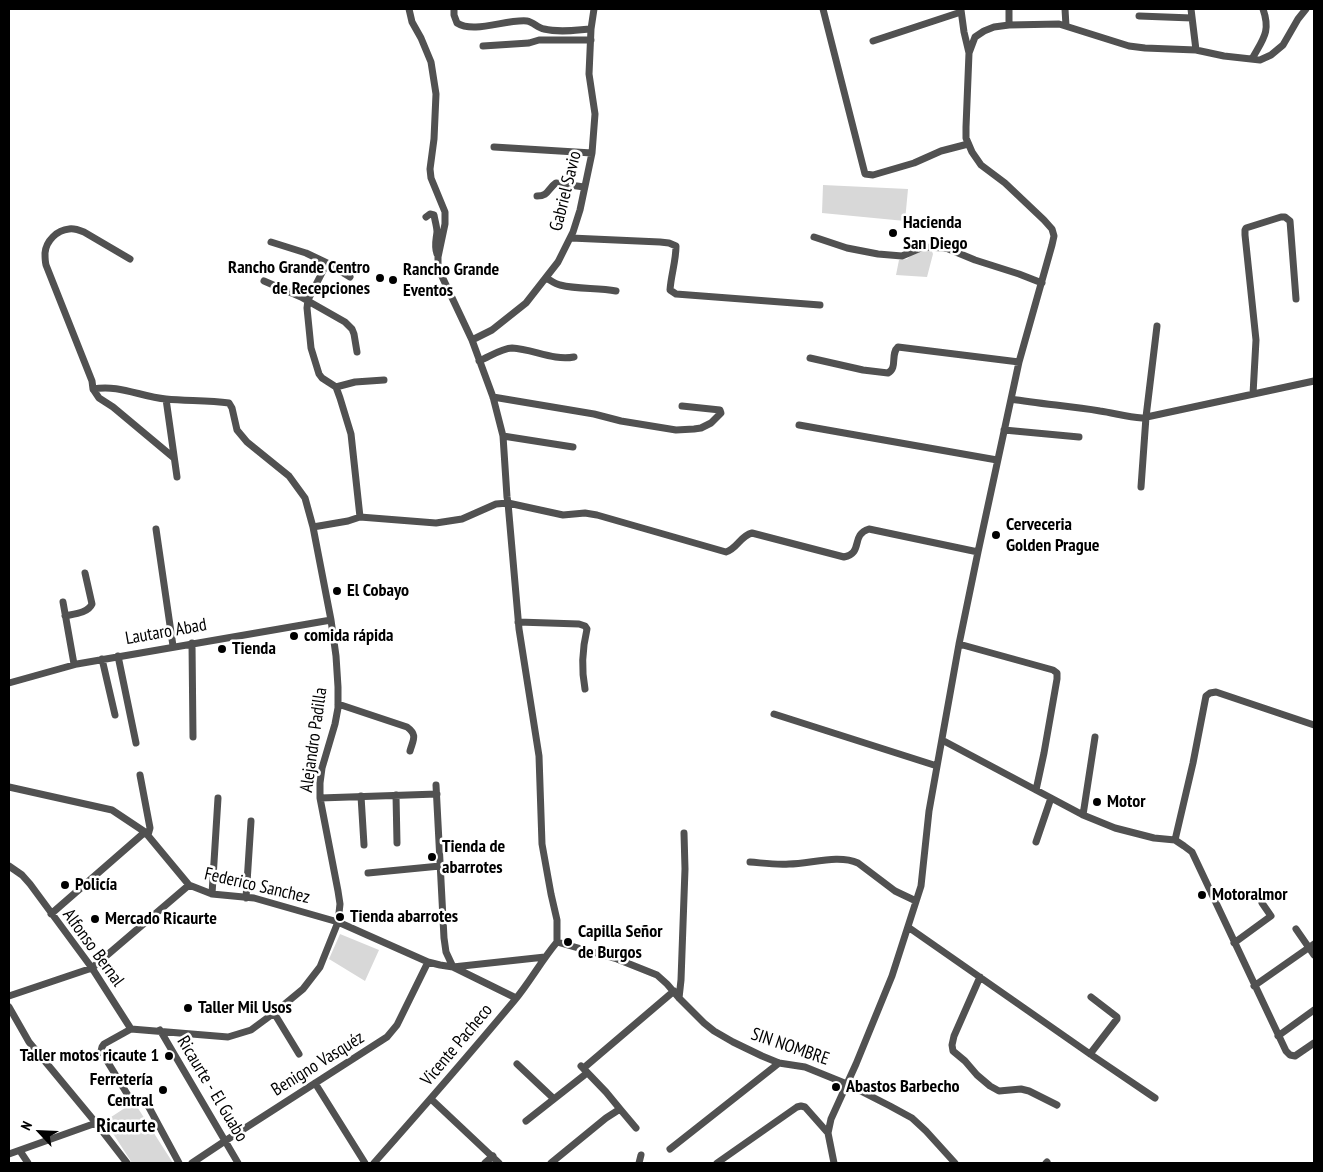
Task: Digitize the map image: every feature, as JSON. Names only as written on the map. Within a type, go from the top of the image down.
[{"type":"street","points":[[409,9],[412,22],[431,62],[436,94],[434,139],[430,169],[431,178],[445,212],[438,268],[472,340],[493,397],[503,436],[518,622],[539,756],[542,844],[557,920],[557,942]]},
{"type":"street","points":[[454,9],[457,24],[462,26],[476,27],[528,21],[542,29],[557,32],[591,29]]},
{"type":"street","name":"Gabriel Savio","points":[[472,340],[492,330],[526,303],[558,262],[571,238],[580,210],[592,153],[594,114],[589,74],[594,9]]},
{"type":"street","points":[[823,9],[865,174],[873,175],[914,163],[941,151],[968,144]]},
{"type":"street","points":[[1009,9],[1009,25]]},
{"type":"street","points":[[1065,9],[1066,26]]},
{"type":"street","points":[[1191,9],[1196,50]]},
{"type":"street","points":[[1252,59],[1266,35],[1267,18],[1263,9]]},
{"type":"street","points":[[1298,9],[1298,19]]},
{"type":"street","points":[[834,1163],[828,1133],[831,1119],[869,1034],[921,886],[929,811],[959,644],[1018,362],[1054,236],[1052,229],[1005,183],[981,165],[968,144],[966,127],[970,53],[976,37],[994,27],[1059,24],[1129,46],[1196,50],[1260,60],[1271,55],[1283,45],[1306,9]]},
{"type":"street","points":[[873,41],[961,10],[964,32],[970,53]]},
{"type":"street","points":[[1139,16],[1192,18]]},
{"type":"street","points":[[483,46],[529,44],[539,40],[591,40]]},
{"type":"street","points":[[494,147],[592,153]]},
{"type":"street","points":[[536,196],[543,196],[556,183],[584,187]]},
{"type":"street","points":[[426,217],[430,214],[434,215],[437,234],[435,249],[438,257]]},
{"type":"street","points":[[1253,394],[1256,340],[1245,235],[1246,228],[1281,217],[1285,217],[1290,221],[1296,299]]},
{"type":"street","points":[[130,258],[84,232],[70,228],[62,231],[50,240],[45,254],[46,265],[92,382],[93,389],[99,398],[113,407],[174,458]]},
{"type":"street","points":[[814,237],[847,248],[902,256],[922,247],[946,248],[1042,283]]},
{"type":"street","points":[[571,238],[660,242],[676,246],[670,280],[670,290],[676,294],[820,305]]},
{"type":"street","points":[[271,242],[306,253],[350,277]]},
{"type":"street","points":[[327,263],[308,300],[309,325],[314,358],[319,374],[336,388],[351,434],[360,517]]},
{"type":"street","points":[[546,278],[558,285],[581,289],[603,288],[616,292]]},
{"type":"street","points":[[264,281],[308,300],[342,320],[354,334],[357,352]]},
{"type":"street","points":[[1141,486],[1146,417],[1157,326]]},
{"type":"street","points":[[810,358],[863,370],[888,373],[893,369],[894,351],[898,346],[1018,362]]},
{"type":"street","points":[[479,361],[512,348],[561,358],[574,357]]},
{"type":"street","points":[[336,388],[355,382],[384,380]]},
{"type":"street","points":[[1010,399],[1101,411],[1129,417],[1146,417],[1314,381]]},
{"type":"street","points":[[93,389],[102,387],[120,388],[166,399],[177,477]]},
{"type":"street","points":[[493,397],[676,430],[701,428],[711,423],[721,412],[720,410],[682,406]]},
{"type":"street","name":"Alejandro Padilla","points":[[160,1030],[228,1037],[251,1030],[303,989],[320,967],[338,922],[340,904],[320,798],[322,768],[335,724],[338,704],[336,656],[313,527],[305,498],[289,476],[247,442],[237,430],[229,403],[166,399]]},
{"type":"street","points":[[800,424],[998,460]]},
{"type":"street","points":[[1004,430],[1079,437]]},
{"type":"street","points":[[503,436],[573,446]]},
{"type":"street","points":[[313,527],[360,517],[436,524],[462,519],[496,504],[508,503],[563,514],[585,513],[597,515],[726,552],[732,550],[745,535],[752,533],[844,557],[850,556],[855,551],[860,534],[869,529],[978,552]]},
{"type":"street","points":[[156,529],[173,646]]},
{"type":"street","points":[[65,616],[87,610],[92,604],[84,573]]},
{"type":"street","points":[[63,602],[74,664]]},
{"type":"street","name":"Lautaro Abad","points":[[9,683],[74,664],[331,620]]},
{"type":"street","points":[[518,622],[579,624],[585,626],[587,629],[582,673],[585,690]]},
{"type":"street","points":[[192,643],[193,737]]},
{"type":"street","points":[[959,644],[1053,670],[1057,674],[1036,790]]},
{"type":"street","points":[[118,656],[136,743]]},
{"type":"street","points":[[102,659],[115,715]]},
{"type":"street","points":[[1175,840],[1206,696],[1216,692],[1314,725]]},
{"type":"street","points":[[338,704],[407,727],[413,731],[414,736],[410,751]]},
{"type":"street","points":[[774,714],[937,766]]},
{"type":"street","points":[[1082,815],[1094,737]]},
{"type":"street","points":[[942,740],[1082,815],[1115,828],[1154,838],[1175,840],[1192,852],[1286,1051],[1290,1055],[1295,1056],[1314,1043]]},
{"type":"street","points":[[51,914],[147,833],[150,828],[140,775]]},
{"type":"street","points":[[436,784],[444,938],[446,952],[453,967],[545,957]]},
{"type":"street","name":"Federico Sanchez","points":[[9,787],[112,810],[147,833],[189,885],[212,894],[254,898],[338,922],[428,962],[440,966],[453,967],[516,998]]},
{"type":"street","points":[[320,798],[437,794]]},
{"type":"street","points":[[396,795],[397,843]]},
{"type":"street","points":[[361,796],[364,845]]},
{"type":"street","points":[[212,894],[218,798]]},
{"type":"street","points":[[1036,842],[1051,798]]},
{"type":"street","points":[[246,898],[251,820]]},
{"type":"street","points":[[679,998],[682,970],[685,869],[684,833]]},
{"type":"street","points":[[750,862],[788,864],[851,860],[858,863],[895,891],[916,901]]},
{"type":"street","name":"Alfonso Bernal","points":[[9,866],[22,875],[30,884],[92,968],[131,1029]]},
{"type":"street","points":[[368,873],[440,866]]},
{"type":"street","points":[[9,996],[92,968],[189,885]]},
{"type":"street","points":[[1234,942],[1271,916],[1262,903]]},
{"type":"street","points":[[908,927],[1155,1098]]},
{"type":"street","points":[[1296,929],[1312,946],[1314,955]]},
{"type":"street","name":"Vicente Pacheco","points":[[374,1163],[516,998],[557,942]]},
{"type":"street","name":"SIN NOMBRE","points":[[557,942],[617,959],[656,975],[668,984],[704,1024],[733,1042],[779,1063],[805,1067],[847,1084],[912,1118],[956,1163]]},
{"type":"street","points":[[1254,986],[1312,946]]},
{"type":"street","name":"Benigno Vasquéz","points":[[192,1163],[383,1040],[392,1032],[402,1015],[428,962]]},
{"type":"street","points":[[980,977],[954,1036],[953,1051],[977,1075],[995,1088],[1000,1090],[1029,1091],[1057,1105]]},
{"type":"street","points":[[526,1121],[674,992]]},
{"type":"street","points":[[1090,1054],[1117,1019],[1116,1015],[1091,997]]},
{"type":"street","points":[[9,1007],[29,1042],[96,1122],[127,1163]]},
{"type":"street","points":[[1278,1036],[1314,1010]]},
{"type":"street","points":[[274,1013],[299,1054]]},
{"type":"street","points":[[160,1030],[131,1029],[104,1044],[102,1052],[129,1097],[134,1100],[142,1098],[145,1100],[179,1163]]},
{"type":"street","name":"Ricaurte - El Guabo","points":[[160,1030],[238,1163]]},
{"type":"street","points":[[670,1149],[779,1063]]},
{"type":"street","points":[[517,1064],[553,1098]]},
{"type":"street","points":[[585,1068],[636,1128]]},
{"type":"street","points":[[315,1083],[365,1163]]},
{"type":"street","points":[[431,1099],[499,1163]]},
{"type":"street","points":[[717,1163],[797,1107],[804,1107],[828,1133]]},
{"type":"street","points":[[551,1163],[606,1118],[620,1109]]},
{"type":"street","points":[[9,1154],[96,1122]]},
{"type":"street","points":[[20,1151],[28,1163]]},
{"type":"street","points":[[485,1163],[493,1156]]},
{"type":"shaded area","points":[[823,185],[908,189],[905,221],[822,213]]},
{"type":"shaded area","points":[[931,249],[933,254],[927,277],[896,275],[899,260],[907,259],[912,254]]},
{"type":"shaded area","points":[[340,934],[379,950],[365,981],[329,959]]},
{"type":"shaded area","points":[[134,1102],[173,1163],[132,1163],[105,1121]]},
{"type":"place","name":"Hacienda San Diego","points":[[893,233]]},
{"type":"place","name":"Rancho Grande Centro de Recepciones","points":[[380,278]]},
{"type":"place","name":"Rancho Grande Eventos","points":[[393,280]]},
{"type":"place","name":"Cerveceria Golden Prague","points":[[996,535]]},
{"type":"place","name":"El Cobayo","points":[[337,591]]},
{"type":"place","name":"comida rápida","points":[[294,636]]},
{"type":"place","name":"Tienda","points":[[222,649]]},
{"type":"place","name":"Motor","points":[[1097,802]]},
{"type":"place","name":"Tienda de abarrotes","points":[[432,857]]},
{"type":"place","name":"Policía","points":[[65,885]]},
{"type":"place","name":"Motoralmor","points":[[1202,895]]},
{"type":"place","name":"Tienda abarrotes","points":[[340,917]]},
{"type":"place","name":"Mercado Ricaurte","points":[[95,919]]},
{"type":"place","name":"Capilla Señor de Burgos","points":[[568,942]]},
{"type":"place","name":"Taller Mil Usos","points":[[188,1008]]},
{"type":"place","name":"Taller motos ricaute 1","points":[[169,1056]]},
{"type":"place","name":"Abastos Barbecho","points":[[836,1087]]},
{"type":"place","name":"Ferretería Central","points":[[163,1090]]},
{"type":"district","name":"Ricaurte","points":[[126,1126]]}]
